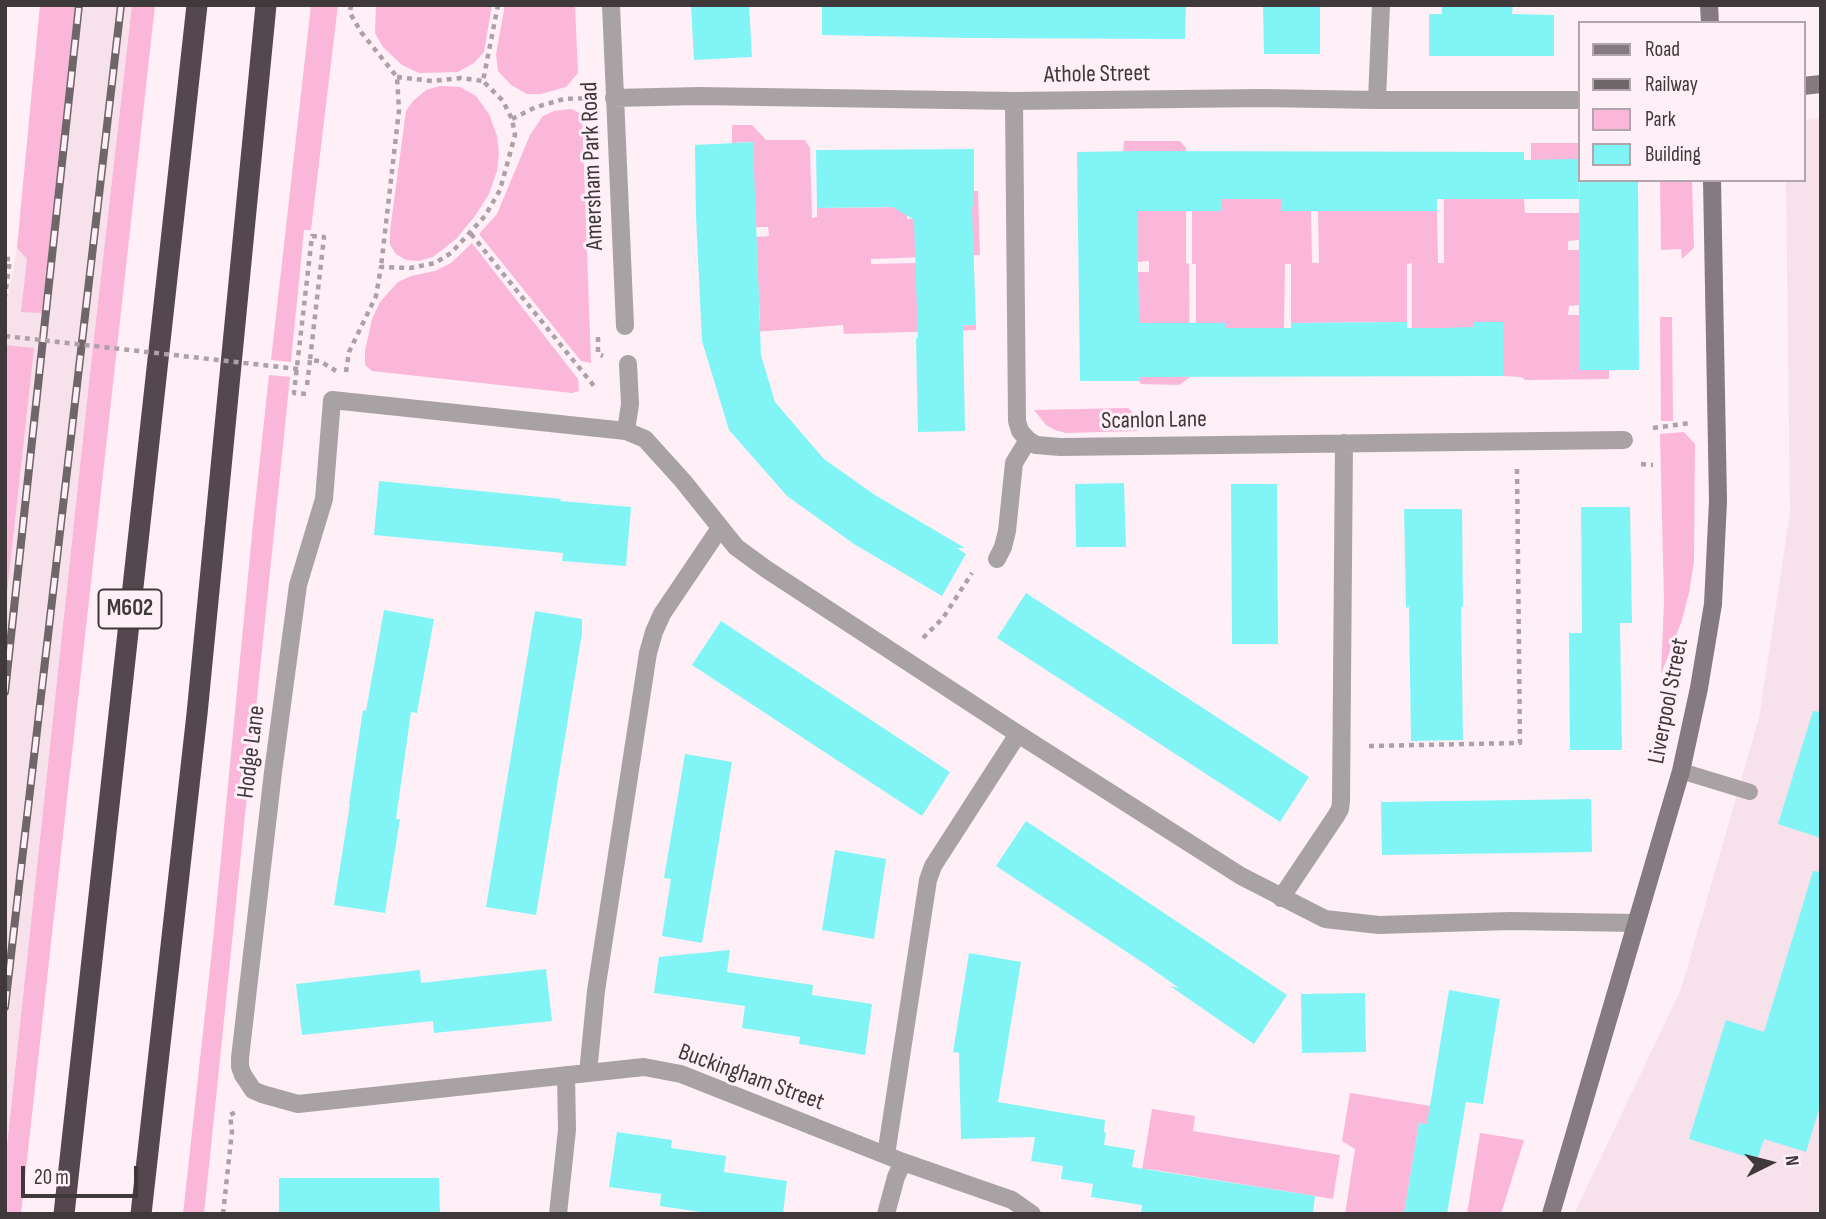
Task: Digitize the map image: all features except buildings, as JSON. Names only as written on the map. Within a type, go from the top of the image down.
[{"type":"highway","name":"M602","points":[[64,1214],[197,5]]},
{"type":"highway","points":[[141,1214],[197,714],[266,5]]},
{"type":"street","name":"Amersham Park Road","points":[[611,5],[625,326]]},
{"type":"street","points":[[1377,100],[1381,5]]},
{"type":"street","name":"Athole Street","points":[[614,98],[699,96],[1014,101],[1263,98],[1577,100]]},
{"type":"street","points":[[996,559],[1003,547],[1007,531],[1014,463],[1028,440],[1020,431],[1017,421],[1014,101]]},
{"type":"street","name":"Liverpool Street","points":[[1551,1214],[1681,771],[1713,604],[1718,501],[1712,182]]},
{"type":"street","points":[[628,364],[630,404],[626,431],[645,439],[736,547],[902,659],[1241,876],[1325,919],[1359,924],[1510,920],[1636,923]]},
{"type":"street","name":"Hodge Lane","points":[[272,1096],[253,1090],[243,1076],[240,1058],[298,585],[324,499],[332,400],[626,431]]},
{"type":"street","name":"Scanlon Lane","points":[[1028,440],[1036,445],[1060,447],[1625,440]]},
{"type":"street","points":[[1281,898],[1340,809],[1344,443]]},
{"type":"street","points":[[588,1073],[596,990],[648,653],[662,614],[720,528]]},
{"type":"street","points":[[886,1155],[928,880],[933,866],[1018,734]]},
{"type":"street","name":"Buckingham Street","points":[[272,1096],[299,1104],[644,1067],[681,1074],[903,1162],[1012,1200],[1032,1214]]},
{"type":"street","points":[[558,1214],[567,1130],[566,1075]]},
{"type":"street","points":[[886,1214],[903,1162]]},
{"type":"lane","points":[[1681,771],[1750,792]]},
{"type":"path","points":[[310,360],[320,362],[345,377],[349,352],[376,296],[381,267],[399,110],[397,77],[361,32],[350,13],[351,5]]},
{"type":"path","points":[[483,81],[498,5]]},
{"type":"path","points":[[381,267],[410,268],[435,263],[451,253],[471,234],[500,190],[514,135],[512,118],[503,101],[483,81],[461,78],[432,81],[397,77]]},
{"type":"path","points":[[512,118],[564,99],[588,99]]},
{"type":"path","points":[[471,234],[594,386]]},
{"type":"path","points":[[312,236],[324,237],[310,360],[306,394],[294,393],[312,236]]},
{"type":"path","points":[[5,259],[10,259],[5,297]]},
{"type":"path","points":[[5,336],[298,369]]},
{"type":"path","points":[[1342,746],[1520,743],[1516,443]]},
{"type":"path","points":[[902,659],[943,618],[974,570],[996,559]]},
{"type":"path","points":[[223,1214],[232,1131]]},
{"type":"shaded area","points":[[40,5],[132,5],[5,1164],[5,314],[17,248]]},
{"type":"shaded area","points":[[1821,119],[1821,1214],[1574,1214],[1681,989],[1759,718],[1790,513],[1786,182],[1805,182],[1805,120]]},
{"type":"green space","points":[[40,5],[75,5],[42,313],[21,312],[27,259],[17,248]]},
{"type":"green space","points":[[132,5],[155,5],[21,1214],[5,1214],[5,1164]]},
{"type":"green space","points":[[311,5],[338,5],[311,230],[304,230],[291,362],[271,360]]},
{"type":"green space","points":[[376,5],[492,5],[484,52],[474,63],[458,72],[419,73],[402,65],[383,47],[375,33]]},
{"type":"green space","points":[[505,5],[575,5],[578,73],[566,87],[541,94],[527,94],[511,85],[498,71],[496,54]]},
{"type":"green space","points":[[440,86],[460,87],[476,96],[489,114],[497,136],[497,171],[489,194],[456,239],[433,257],[419,261],[406,260],[396,254],[390,245],[390,231],[406,111],[426,90]]},
{"type":"green space","points":[[571,109],[582,114],[591,363],[581,361],[479,234],[497,214],[530,135],[543,116],[554,111]]},
{"type":"green space","points":[[732,125],[752,125],[766,140],[805,140],[810,148],[812,218],[817,217],[817,208],[907,207],[907,219],[914,219],[978,191],[980,255],[871,259],[871,264],[916,263],[918,327],[976,325],[976,330],[844,334],[843,325],[741,333],[760,322],[756,237],[769,236],[768,227],[756,227],[752,142],[732,143]]},
{"type":"green space","points":[[1124,141],[1180,141],[1186,148],[1190,377],[1179,385],[1141,384],[1139,381],[1138,272],[1149,272],[1149,261],[1138,262],[1123,152]]},
{"type":"green space","points":[[1531,143],[1577,143],[1577,160],[1531,187]]},
{"type":"green space","points":[[1660,182],[1692,182],[1694,248],[1682,259],[1681,249],[1661,250]]},
{"type":"green space","points":[[1222,199],[1281,199],[1311,211],[1312,263],[1319,263],[1318,211],[1437,211],[1438,263],[1444,263],[1444,199],[1524,199],[1525,213],[1579,213],[1579,240],[1568,241],[1568,250],[1579,250],[1579,305],[1569,306],[1568,315],[1579,315],[1579,369],[1609,370],[1609,379],[1525,380],[1521,377],[1503,376],[1503,323],[1473,322],[1473,328],[1412,328],[1412,263],[1407,264],[1407,322],[1291,323],[1291,264],[1285,264],[1284,328],[1225,328],[1225,323],[1196,323],[1196,264],[1192,264],[1192,211],[1221,211]]},
{"type":"green space","points":[[472,243],[578,379],[579,391],[572,393],[372,371],[365,365],[365,351],[372,319],[380,302],[398,282],[435,271],[451,263]]},
{"type":"green space","points":[[1660,317],[1672,317],[1673,421],[1661,421]]},
{"type":"green space","points":[[5,345],[34,348],[5,611]]},
{"type":"green space","points":[[269,375],[290,377],[204,1214],[183,1214],[213,941]]},
{"type":"green space","points":[[1128,408],[1136,416],[1138,431],[1066,433],[1046,425],[1034,410]]},
{"type":"green space","points":[[1684,432],[1695,444],[1694,562],[1681,623],[1661,674],[1664,601],[1660,434]]},
{"type":"green space","points":[[1350,1093],[1443,1108],[1439,1126],[1419,1123],[1404,1214],[1345,1214],[1355,1149],[1342,1141]]},
{"type":"green space","points":[[1152,1109],[1195,1116],[1193,1131],[1340,1155],[1333,1199],[1149,1169],[1139,1189]]},
{"type":"green space","points":[[1480,1133],[1524,1140],[1501,1214],[1467,1214]]},
{"type":"railway","points":[[5,692],[79,5]]},
{"type":"railway","points":[[5,1007],[121,5]]}]
